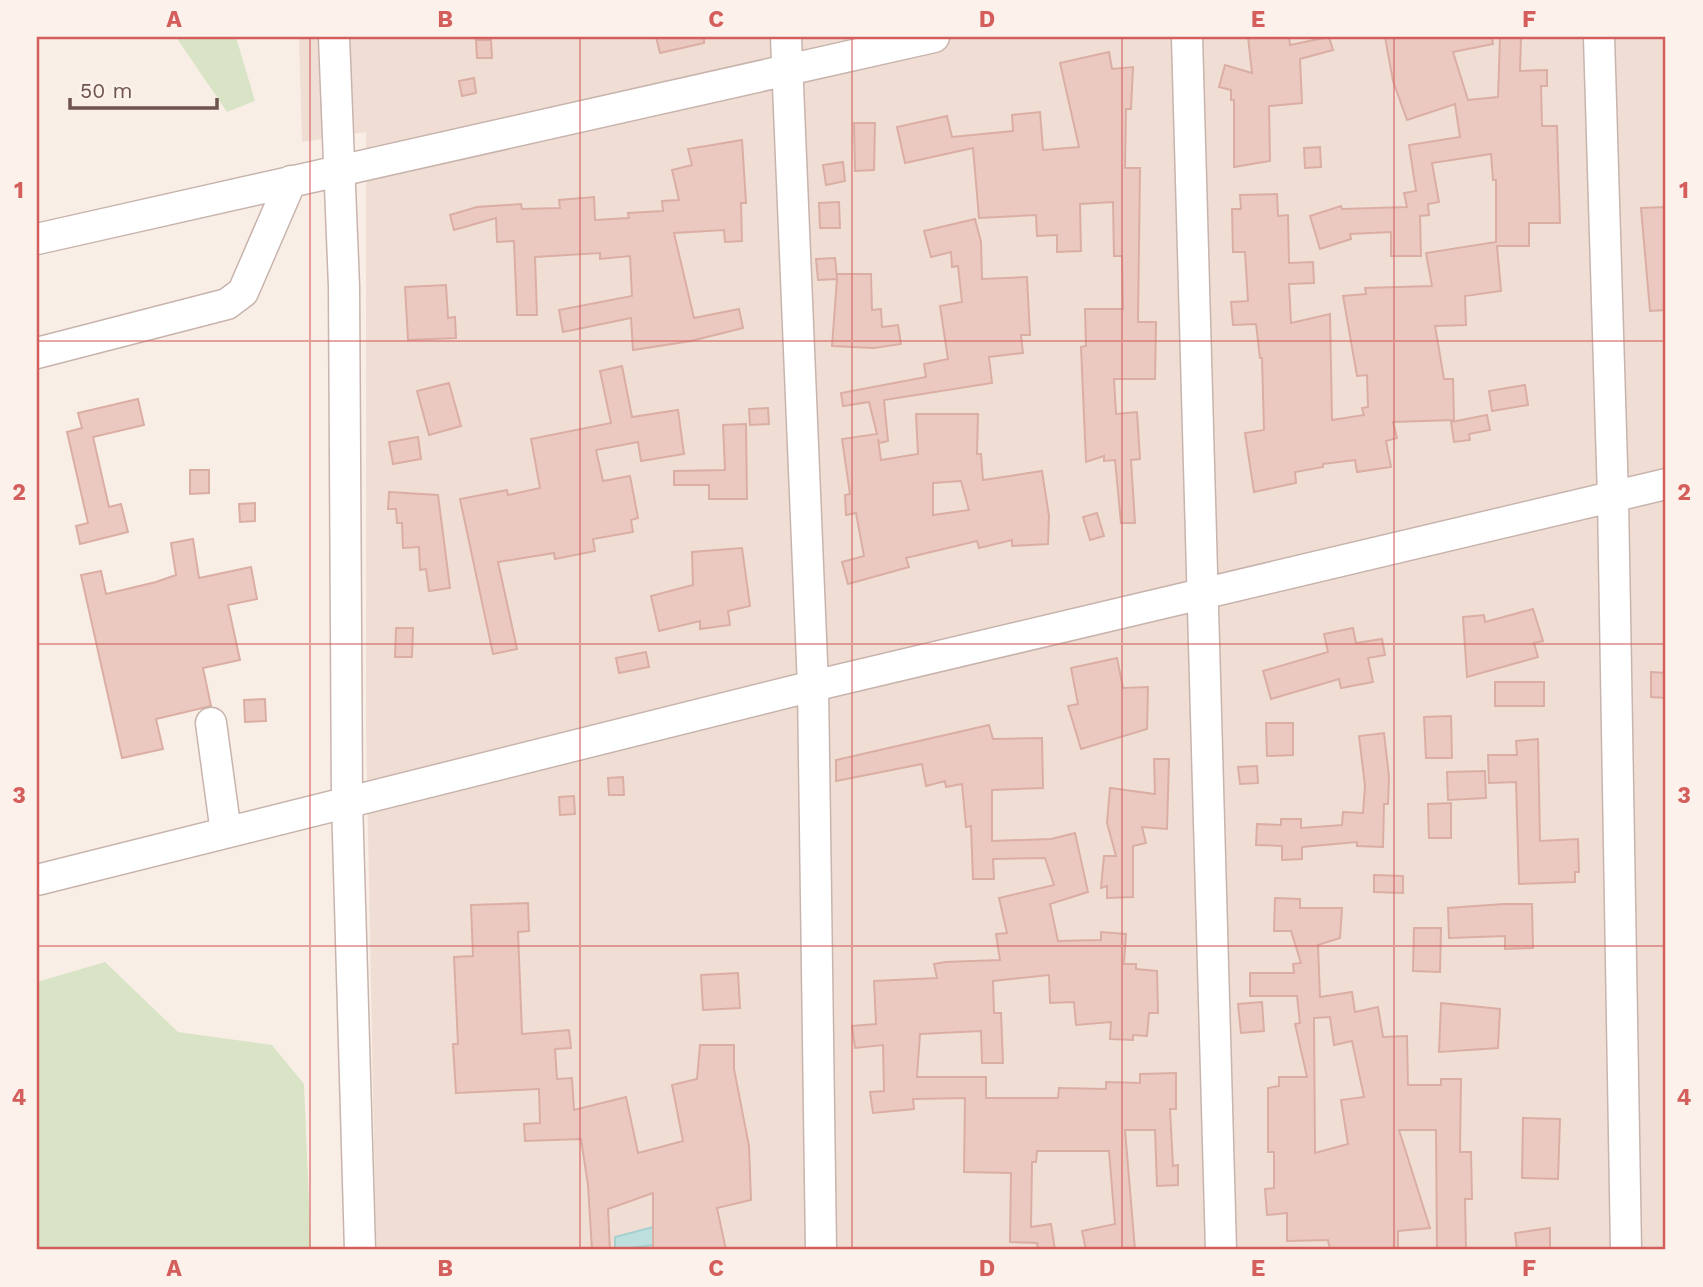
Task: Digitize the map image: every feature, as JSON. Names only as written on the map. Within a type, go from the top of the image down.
[{"type":"street","points":[[334,37],[344,286],[347,801],[360,1250]]},
{"type":"street","points":[[786,37],[813,686],[821,1250]]},
{"type":"street","points":[[37,239],[786,68],[934,37]]},
{"type":"street","points":[[1187,37],[1221,1250]]},
{"type":"street","points":[[1599,37],[1613,498],[1626,1250]]},
{"type":"street","points":[[37,353],[227,304],[243,292],[291,181]]},
{"type":"street","points":[[37,880],[813,686],[1666,484]]},
{"type":"street","points":[[211,723],[226,833]]},
{"type":"shaded area","points":[[299,37],[1666,37],[1666,1250],[376,1250],[366,730],[366,132],[302,142]]},
{"type":"green space","points":[[176,37],[236,37],[255,101],[227,112]]},
{"type":"green space","points":[[105,962],[178,1032],[272,1045],[304,1084],[311,1250],[37,1250],[37,982]]},
{"type":"water","points":[[653,1227],[653,1245],[615,1250],[615,1237]]},
{"type":"building","points":[[656,37],[704,37],[704,43],[660,53]]},
{"type":"building","points":[[1248,37],[1289,37],[1290,45],[1329,37],[1333,50],[1300,59],[1302,103],[1269,106],[1270,161],[1234,167],[1234,100],[1231,100],[1231,90],[1219,87],[1225,65],[1252,73]]},
{"type":"building","points":[[1385,37],[1492,37],[1493,44],[1453,52],[1468,100],[1498,97],[1500,37],[1521,37],[1520,71],[1547,70],[1547,86],[1541,86],[1542,126],[1557,126],[1560,223],[1529,223],[1529,246],[1497,246],[1501,291],[1465,296],[1466,325],[1435,326],[1444,379],[1453,379],[1454,420],[1393,422],[1397,438],[1386,441],[1391,467],[1357,472],[1355,460],[1323,464],[1323,467],[1295,472],[1296,483],[1254,492],[1245,433],[1264,430],[1262,358],[1256,324],[1233,325],[1231,302],[1248,301],[1245,252],[1233,252],[1232,209],[1241,209],[1240,195],[1277,194],[1278,216],[1288,215],[1289,263],[1313,262],[1314,283],[1289,284],[1291,323],[1330,314],[1332,420],[1364,415],[1362,408],[1368,407],[1367,375],[1357,376],[1343,296],[1366,294],[1365,288],[1432,286],[1426,253],[1496,242],[1496,180],[1493,180],[1491,154],[1432,163],[1439,202],[1428,204],[1429,215],[1420,216],[1421,256],[1391,256],[1391,232],[1350,234],[1351,239],[1320,249],[1310,216],[1341,206],[1342,209],[1407,207],[1404,193],[1416,191],[1409,145],[1460,137],[1455,104],[1407,120],[1393,81]]},
{"type":"building","points":[[476,40],[491,40],[492,58],[477,58]]},
{"type":"building","points":[[1109,52],[1112,69],[1133,67],[1131,109],[1126,109],[1125,168],[1140,168],[1138,322],[1156,322],[1155,379],[1114,379],[1116,414],[1137,412],[1140,459],[1131,460],[1135,523],[1121,523],[1115,460],[1104,461],[1104,456],[1086,462],[1081,347],[1086,346],[1085,309],[1123,309],[1122,256],[1114,256],[1113,202],[1080,204],[1081,251],[1057,252],[1057,235],[1037,236],[1036,215],[979,218],[973,148],[905,163],[897,127],[947,116],[952,137],[1013,131],[1012,115],[1040,112],[1043,150],[1079,147],[1060,63]]},
{"type":"building","points":[[474,78],[476,93],[462,96],[459,81]]},
{"type":"building","points":[[854,123],[875,123],[874,170],[855,171]]},
{"type":"building","points":[[742,140],[746,203],[741,203],[742,241],[725,242],[724,230],[674,233],[694,318],[739,309],[743,328],[691,341],[633,350],[631,318],[563,332],[559,310],[632,296],[630,256],[600,259],[600,253],[535,257],[537,315],[517,315],[514,241],[497,242],[496,218],[454,230],[450,215],[477,207],[521,204],[522,209],[560,208],[559,200],[594,197],[595,220],[629,218],[628,213],[663,211],[662,201],[679,200],[672,170],[692,165],[688,149]]},
{"type":"building","points":[[1320,147],[1321,167],[1305,168],[1304,148]]},
{"type":"building","points":[[843,162],[845,181],[826,185],[823,165]]},
{"type":"building","points":[[839,202],[840,228],[820,228],[819,203]]},
{"type":"building","points":[[1666,207],[1666,310],[1650,311],[1641,208]]},
{"type":"building","points":[[975,219],[981,242],[982,279],[1027,277],[1030,335],[1021,335],[1023,353],[989,357],[992,383],[884,400],[888,441],[879,443],[878,439],[881,460],[918,454],[916,414],[978,414],[977,454],[981,454],[983,480],[1042,471],[1049,516],[1048,544],[1012,546],[1012,540],[979,548],[977,541],[906,558],[909,567],[848,584],[842,562],[864,556],[856,513],[846,515],[845,495],[850,494],[842,439],[877,434],[869,402],[843,406],[841,393],[926,377],[924,364],[948,359],[940,306],[962,302],[958,266],[952,267],[951,252],[931,257],[924,231]],"holes":[[[961,481],[969,510],[933,515],[933,483]]]},
{"type":"building","points":[[835,258],[837,278],[837,274],[871,274],[872,310],[881,309],[882,327],[898,325],[901,344],[874,348],[832,346],[837,279],[818,280],[816,259]]},
{"type":"building","points":[[446,285],[448,318],[455,317],[456,338],[408,340],[405,287]]},
{"type":"building","points":[[622,366],[632,417],[678,410],[684,454],[641,461],[638,442],[596,450],[603,481],[630,476],[638,518],[631,520],[633,532],[593,539],[595,551],[555,559],[554,553],[498,562],[517,649],[493,654],[460,499],[507,490],[508,495],[540,488],[531,439],[611,423],[600,371]]},
{"type":"building","points":[[449,383],[461,426],[429,435],[417,391]]},
{"type":"building","points":[[1525,385],[1528,405],[1492,411],[1489,391]]},
{"type":"building","points":[[138,399],[144,425],[93,437],[109,507],[121,504],[128,532],[80,544],[76,526],[88,523],[67,432],[82,428],[78,413]]},
{"type":"building","points":[[768,408],[769,424],[750,425],[749,409]]},
{"type":"building","points":[[1487,415],[1490,430],[1469,434],[1470,440],[1454,442],[1451,422]]},
{"type":"building","points":[[746,424],[747,499],[709,499],[709,485],[674,485],[674,471],[725,470],[723,425]]},
{"type":"building","points":[[418,437],[421,459],[393,464],[389,442]]},
{"type":"building","points":[[190,470],[209,470],[209,493],[190,494]]},
{"type":"building","points":[[389,492],[438,495],[450,588],[429,591],[426,569],[420,570],[419,547],[403,548],[402,523],[397,523],[396,509],[388,509]]},
{"type":"building","points":[[255,503],[255,521],[240,522],[239,504]]},
{"type":"building","points":[[1097,513],[1104,536],[1090,540],[1083,517]]},
{"type":"building","points":[[193,539],[199,578],[251,567],[257,599],[228,605],[240,660],[203,668],[211,706],[156,719],[163,749],[122,758],[81,575],[101,571],[106,594],[156,582],[176,575],[171,543]]},
{"type":"building","points":[[742,548],[750,606],[728,611],[730,625],[700,629],[700,621],[659,631],[651,596],[693,585],[692,552]]},
{"type":"building","points":[[1533,609],[1543,641],[1534,643],[1538,657],[1467,677],[1463,617],[1484,615],[1485,622]]},
{"type":"building","points":[[396,628],[413,628],[412,657],[395,657]]},
{"type":"building","points":[[1353,628],[1356,643],[1382,639],[1385,655],[1368,658],[1373,682],[1341,688],[1339,679],[1271,699],[1263,671],[1328,652],[1324,634]]},
{"type":"building","points":[[646,652],[649,667],[619,673],[616,658]]},
{"type":"building","points":[[1117,658],[1123,688],[1148,687],[1147,729],[1081,749],[1068,706],[1078,704],[1071,668]]},
{"type":"building","points":[[1651,672],[1666,673],[1666,698],[1651,697]]},
{"type":"building","points":[[1495,682],[1544,682],[1544,706],[1495,706]]},
{"type":"building","points":[[265,699],[266,721],[245,722],[244,700]]},
{"type":"building","points":[[1451,716],[1452,758],[1426,758],[1424,717]]},
{"type":"building","points":[[1266,723],[1293,723],[1293,755],[1267,756]]},
{"type":"building","points":[[989,725],[993,739],[1042,738],[1043,788],[992,790],[992,841],[1051,839],[1075,833],[1088,892],[1050,904],[1058,941],[1101,940],[1101,932],[1126,934],[1124,964],[1136,964],[1136,969],[1157,971],[1158,1013],[1149,1013],[1147,1036],[1133,1035],[1133,1040],[1110,1039],[1111,1022],[1076,1025],[1074,1002],[1050,1003],[1049,975],[993,981],[994,1013],[1001,1013],[1003,1063],[982,1063],[981,1031],[920,1034],[917,1077],[986,1077],[986,1098],[1058,1098],[1059,1088],[1106,1089],[1106,1082],[1140,1083],[1140,1074],[1176,1073],[1176,1109],[1170,1109],[1173,1166],[1178,1165],[1178,1185],[1157,1186],[1155,1130],[1125,1130],[1135,1250],[1086,1250],[1082,1231],[1115,1224],[1109,1151],[1037,1151],[1036,1162],[1032,1162],[1031,1227],[1051,1224],[1055,1250],[1038,1250],[1037,1243],[1010,1242],[1011,1173],[964,1172],[965,1098],[913,1099],[914,1109],[873,1113],[870,1092],[884,1091],[883,1045],[855,1048],[852,1026],[876,1024],[874,981],[937,978],[934,964],[1000,960],[996,934],[1007,933],[999,898],[1054,885],[1045,858],[993,859],[994,879],[973,879],[971,826],[966,827],[962,784],[946,787],[945,781],[926,786],[922,764],[836,781],[836,760]]},
{"type":"building","points":[[1384,733],[1389,777],[1388,804],[1384,804],[1383,847],[1357,846],[1357,842],[1302,847],[1302,859],[1282,860],[1282,846],[1256,845],[1257,824],[1281,825],[1281,819],[1301,819],[1301,828],[1342,825],[1343,812],[1363,813],[1365,786],[1359,736]]},
{"type":"building","points":[[1538,739],[1540,841],[1578,839],[1579,872],[1575,872],[1575,882],[1519,884],[1516,782],[1489,783],[1488,755],[1517,755],[1516,741]]},
{"type":"building","points":[[1154,759],[1169,759],[1167,829],[1142,827],[1146,843],[1133,846],[1133,897],[1107,898],[1107,886],[1101,888],[1104,856],[1116,856],[1107,823],[1110,788],[1155,794]]},
{"type":"building","points":[[1257,766],[1258,783],[1240,784],[1238,767]]},
{"type":"building","points":[[1485,771],[1486,798],[1448,800],[1447,772]]},
{"type":"building","points":[[623,777],[624,795],[609,795],[608,778]]},
{"type":"building","points":[[574,796],[575,814],[560,815],[559,797]]},
{"type":"building","points":[[1451,803],[1451,838],[1429,838],[1428,804]]},
{"type":"building","points":[[1374,875],[1403,876],[1403,893],[1374,892]]},
{"type":"building","points":[[1275,898],[1300,899],[1300,908],[1342,908],[1340,938],[1318,945],[1320,997],[1352,992],[1355,1012],[1378,1007],[1383,1037],[1407,1036],[1408,1085],[1441,1085],[1441,1079],[1461,1079],[1460,1152],[1471,1152],[1472,1199],[1465,1199],[1466,1250],[1437,1250],[1436,1130],[1399,1130],[1430,1228],[1398,1231],[1398,1250],[1330,1250],[1328,1240],[1287,1241],[1287,1213],[1267,1215],[1265,1189],[1274,1188],[1274,1152],[1268,1152],[1268,1088],[1279,1086],[1279,1077],[1307,1077],[1295,1024],[1300,1023],[1297,996],[1250,996],[1250,973],[1294,973],[1293,964],[1301,963],[1291,931],[1274,931]],"holes":[[[1330,1017],[1334,1045],[1352,1041],[1364,1097],[1341,1100],[1348,1144],[1315,1153],[1314,1018]]]},
{"type":"building","points":[[528,903],[529,931],[518,932],[522,1034],[569,1030],[571,1048],[555,1049],[557,1079],[572,1078],[574,1110],[626,1097],[638,1153],[683,1141],[672,1085],[697,1079],[700,1045],[734,1045],[734,1069],[749,1146],[751,1200],[717,1208],[726,1250],[653,1250],[653,1193],[608,1209],[610,1250],[592,1250],[588,1185],[581,1139],[525,1141],[524,1124],[540,1123],[539,1089],[456,1093],[453,1044],[458,1044],[454,957],[473,956],[471,905]]},
{"type":"building","points":[[1532,904],[1533,948],[1505,949],[1505,936],[1449,938],[1448,908]]},
{"type":"building","points":[[1414,928],[1441,928],[1440,972],[1413,971]]},
{"type":"building","points":[[738,973],[740,1008],[703,1010],[701,975]]},
{"type":"building","points":[[1262,1002],[1264,1031],[1241,1033],[1238,1004]]},
{"type":"building","points":[[1441,1003],[1500,1009],[1498,1048],[1439,1052]]},
{"type":"building","points":[[1523,1118],[1560,1119],[1558,1179],[1522,1178]]},
{"type":"building","points":[[1550,1228],[1550,1250],[1517,1250],[1515,1233]]}]
